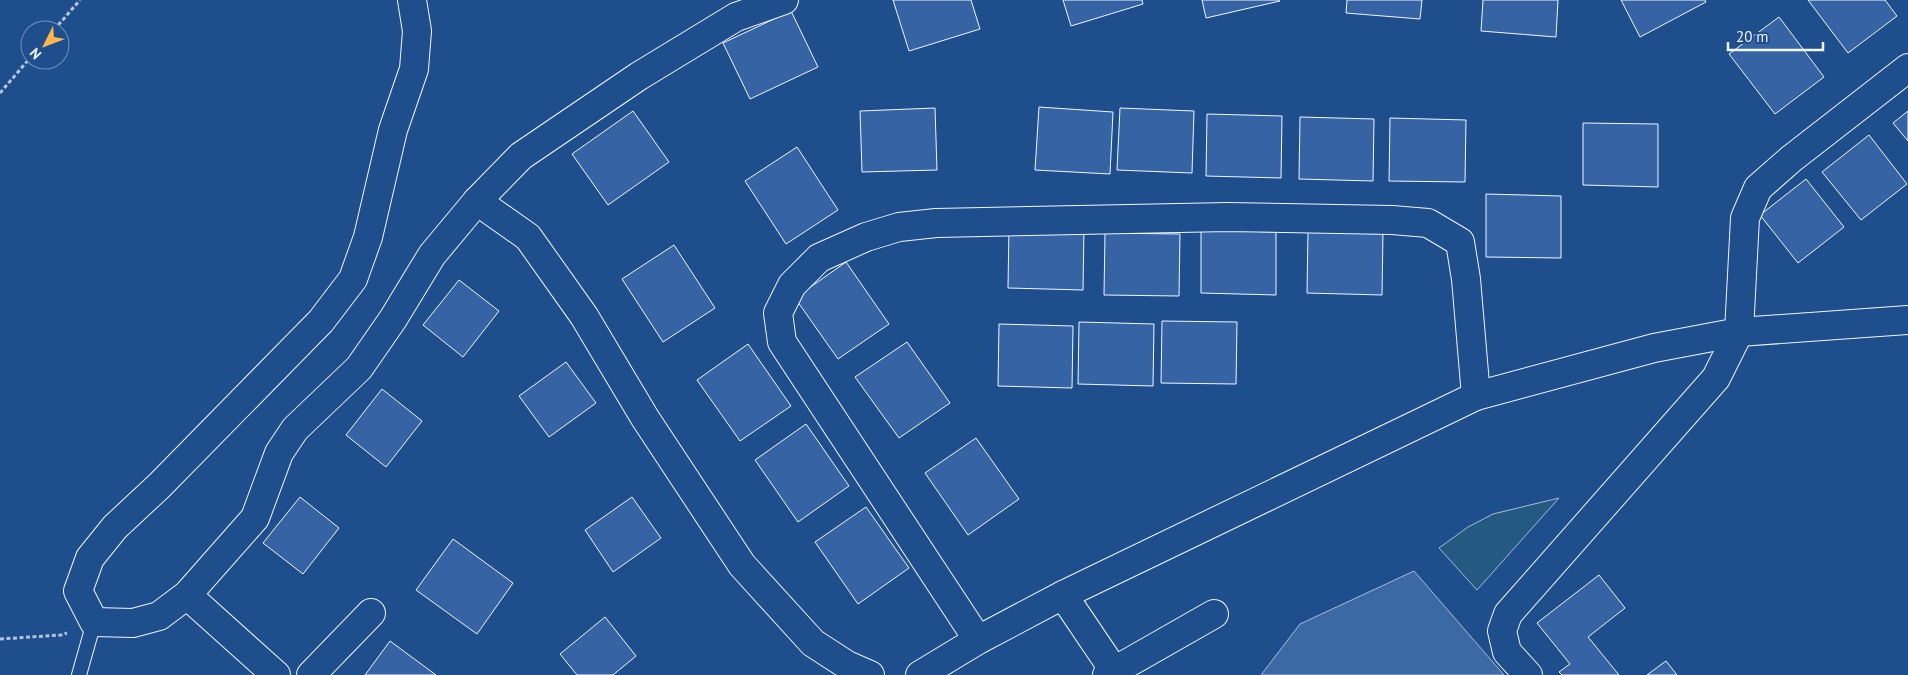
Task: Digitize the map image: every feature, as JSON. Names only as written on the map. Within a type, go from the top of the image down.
[{"type":"street","points":[[412,0],[417,31],[414,69],[393,130],[368,237],[354,278],[321,321],[159,486],[115,527],[90,558],[78,591],[94,622],[133,624],[159,616],[187,595],[255,518],[279,453],[295,429],[359,368],[393,319],[432,255],[476,202],[520,156],[640,76],[736,17],[784,0]]},
{"type":"street","points":[[1528,675],[1508,652],[1502,631],[1508,614],[1716,378],[1723,367],[1739,332],[1745,218],[1758,188],[1791,159],[1908,68]]},
{"type":"street","points":[[476,202],[528,237],[584,316],[646,418],[742,565],[813,643],[847,665],[870,675]]},
{"type":"street","points":[[978,640],[782,342],[778,313],[792,285],[820,258],[866,237],[899,227],[936,223],[1228,217],[1392,220],[1428,223],[1460,242],[1466,279],[1476,396]]},
{"type":"street","points":[[920,675],[978,640],[1063,595],[1476,396],[1654,348],[1739,332],[1908,320]]},
{"type":"street","points":[[187,595],[276,675]]},
{"type":"street","points":[[1063,595],[1113,674],[1214,614]]},
{"type":"street","points":[[311,675],[371,613]]},
{"type":"lane","points":[[79,675],[94,622]]},
{"type":"path","points":[[63,20],[80,0]]},
{"type":"path","points":[[0,93],[20,70]]},
{"type":"path","points":[[0,639],[61,635],[94,622]]},
{"type":"shaded area","points":[[1559,498],[1477,590],[1439,548],[1468,527],[1493,514]]},
{"type":"shaded area","points":[[1414,571],[1504,675],[1261,675],[1300,624]]},
{"type":"building","points":[[893,0],[971,0],[980,29],[909,51]]},
{"type":"building","points":[[1063,0],[1142,0],[1143,4],[1071,26]]},
{"type":"building","points":[[1202,0],[1279,0],[1280,1],[1206,18]]},
{"type":"building","points":[[1347,0],[1422,0],[1420,19],[1346,13]]},
{"type":"building","points":[[1483,0],[1558,0],[1556,37],[1481,31]]},
{"type":"building","points":[[1621,0],[1705,0],[1706,2],[1640,37]]},
{"type":"building","points":[[1808,0],[1885,0],[1897,16],[1848,53]]},
{"type":"building","points":[[791,11],[818,67],[750,99],[723,43]]},
{"type":"building","points":[[1779,17],[1824,77],[1775,114],[1729,54]]},
{"type":"building","points":[[1039,107],[1113,112],[1110,174],[1035,170]]},
{"type":"building","points":[[935,108],[937,170],[862,172],[860,111]]},
{"type":"building","points":[[1120,108],[1194,111],[1192,173],[1117,170]]},
{"type":"building","points":[[633,111],[669,162],[608,205],[572,154]]},
{"type":"building","points":[[1908,111],[1908,141],[1893,123]]},
{"type":"building","points":[[1207,114],[1282,116],[1281,178],[1206,176]]},
{"type":"building","points":[[1300,117],[1374,119],[1373,181],[1299,179]]},
{"type":"building","points":[[1390,118],[1466,120],[1465,182],[1389,181]]},
{"type":"building","points":[[1583,123],[1658,124],[1658,187],[1583,185]]},
{"type":"building","points":[[1869,135],[1907,184],[1861,220],[1822,172]]},
{"type":"building","points":[[797,147],[838,210],[786,244],[745,181]]},
{"type":"building","points":[[1806,179],[1844,227],[1798,263],[1760,215]]},
{"type":"building","points":[[1486,194],[1561,196],[1561,258],[1486,257]]},
{"type":"building","points":[[1009,226],[1084,227],[1083,290],[1008,288]]},
{"type":"building","points":[[1201,230],[1276,232],[1276,295],[1201,293]]},
{"type":"building","points":[[1308,231],[1383,232],[1382,295],[1307,293]]},
{"type":"building","points":[[1105,233],[1180,234],[1179,296],[1104,295]]},
{"type":"building","points":[[674,245],[715,308],[663,342],[622,279]]},
{"type":"building","points":[[846,262],[889,324],[838,359],[795,298]]},
{"type":"building","points":[[459,280],[499,311],[463,357],[423,325]]},
{"type":"building","points":[[1162,321],[1237,322],[1236,384],[1161,383]]},
{"type":"building","points":[[1079,322],[1154,324],[1153,386],[1078,384]]},
{"type":"building","points":[[999,324],[1073,326],[1072,388],[998,386]]},
{"type":"building","points":[[907,342],[950,403],[899,438],[855,377]]},
{"type":"building","points":[[748,344],[791,406],[740,441],[697,380]]},
{"type":"building","points":[[566,362],[596,403],[549,437],[519,396]]},
{"type":"building","points":[[382,389],[422,421],[386,467],[346,435]]},
{"type":"building","points":[[806,424],[849,486],[798,522],[755,460]]},
{"type":"building","points":[[976,438],[1019,499],[968,535],[925,473]]},
{"type":"building","points":[[300,497],[339,528],[303,574],[263,543]]},
{"type":"building","points":[[632,497],[661,538],[613,572],[585,530]]},
{"type":"building","points":[[866,507],[909,568],[858,604],[815,542]]},
{"type":"building","points":[[453,539],[513,583],[477,634],[416,590]]},
{"type":"building","points":[[1599,575],[1625,608],[1588,637],[1619,675],[1562,675],[1559,672],[1570,664],[1537,623]]},
{"type":"building","points":[[605,617],[636,656],[613,675],[577,675],[560,654]]},
{"type":"building","points":[[390,641],[436,675],[365,675]]},
{"type":"building","points":[[1666,661],[1677,675],[1647,675]]}]
